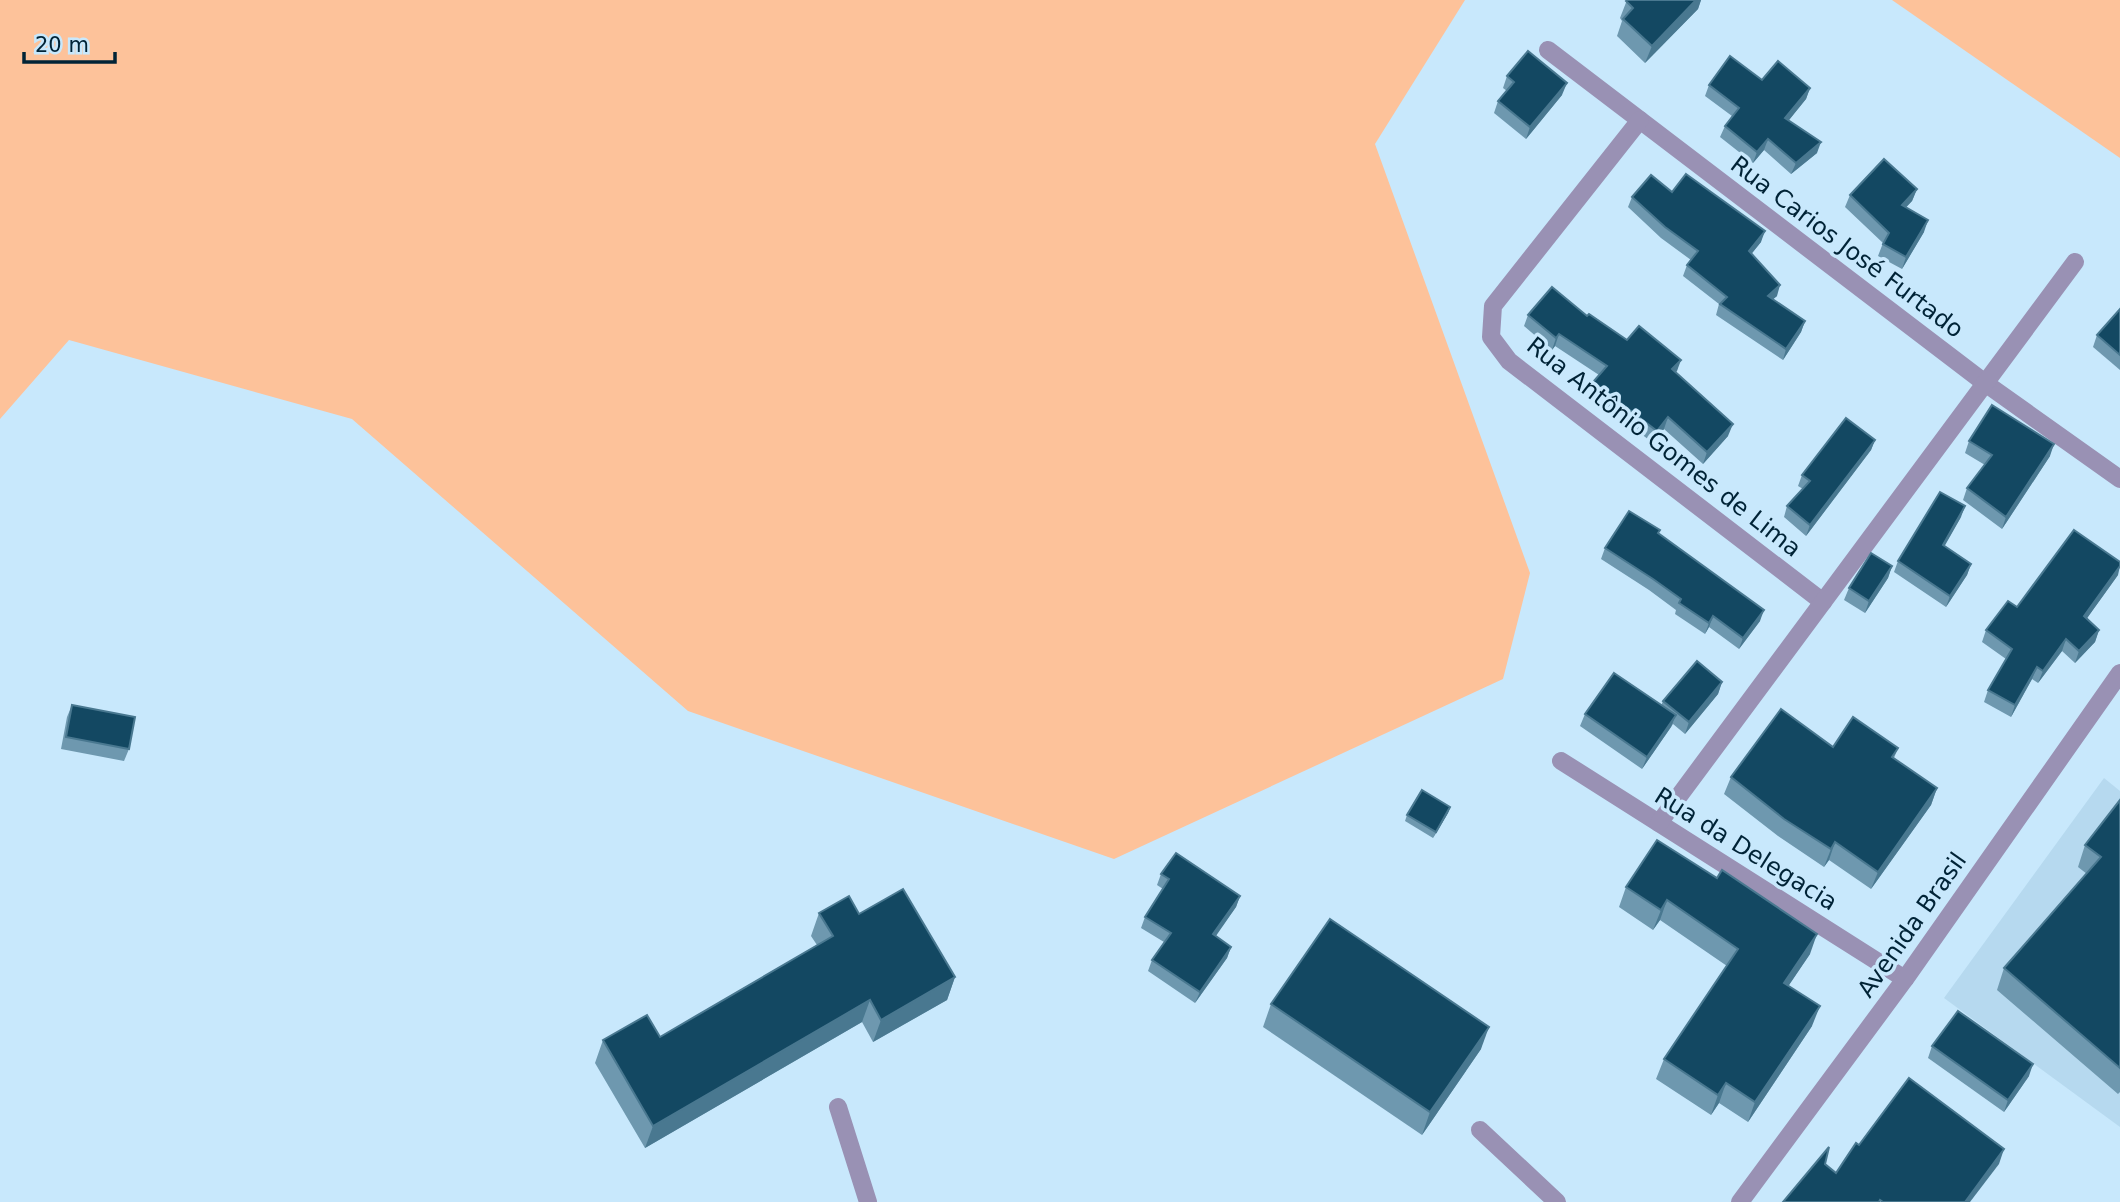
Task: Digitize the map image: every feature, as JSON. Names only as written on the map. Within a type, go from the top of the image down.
[{"type":"street","name":"Rua Carios José Furtado","points":[[1548,50],[1985,383],[2120,479]]},
{"type":"street","name":"Rua Antônio Gomes de Lima","points":[[1640,120],[1493,306],[1492,337],[1509,361],[1823,602]]},
{"type":"street","points":[[1659,823],[2075,262]]},
{"type":"street","name":"Avenida Brasil","points":[[1740,1202],[1905,979],[2120,673]]},
{"type":"street","name":"Rua da Delegacia","points":[[1561,761],[1905,979]]},
{"type":"street","points":[[838,1107],[868,1202]]},
{"type":"street","points":[[1480,1130],[1557,1202]]},
{"type":"shaded area","points":[[0,0],[1465,0],[1375,144],[1530,573],[1503,679],[1114,859],[688,711],[352,419],[69,340],[0,419]]},
{"type":"shaded area","points":[[1892,0],[2120,0],[2120,158]]},
{"type":"shaded area","points":[[2104,778],[2120,791],[2120,1127],[1944,998]]},
{"type":"building","points":[[1627,0],[1696,0],[1652,46],[1623,19],[1633,8]]},
{"type":"building","points":[[1528,51],[1567,83],[1530,127],[1498,101],[1514,82],[1507,76]]},
{"type":"building","points":[[1730,56],[1762,80],[1778,61],[1810,88],[1785,118],[1821,142],[1796,163],[1768,139],[1757,152],[1725,126],[1739,108],[1709,85]]},
{"type":"building","points":[[1884,159],[1917,189],[1902,205],[1928,220],[1906,257],[1883,244],[1889,233],[1850,195]]},
{"type":"building","points":[[1686,174],[1765,231],[1749,251],[1780,285],[1768,296],[1805,321],[1786,349],[1720,304],[1727,297],[1687,265],[1698,251],[1665,227],[1632,197],[1651,175],[1672,192]]},
{"type":"building","points":[[1552,287],[1587,316],[1589,314],[1627,340],[1639,326],[1681,360],[1672,369],[1733,424],[1707,452],[1668,417],[1657,431],[1593,382],[1607,366],[1559,334],[1556,338],[1528,315]]},
{"type":"building","points":[[2120,309],[2120,355],[2097,335]]},
{"type":"building","points":[[1992,405],[2054,444],[2006,517],[1967,488],[1992,455],[1969,441]]},
{"type":"building","points":[[1846,418],[1875,440],[1810,525],[1787,506],[1810,481],[1802,475]]},
{"type":"building","points":[[1940,492],[1965,506],[1943,545],[1971,564],[1950,596],[1898,561]]},
{"type":"building","points":[[1629,511],[1660,530],[1658,533],[1764,610],[1743,638],[1713,616],[1709,623],[1679,603],[1681,599],[1605,548]]},
{"type":"building","points":[[2074,530],[2120,562],[2120,566],[2084,616],[2099,630],[2079,651],[2066,639],[2043,671],[2037,667],[2015,705],[1988,690],[2012,649],[1986,630],[2008,601],[2017,607]]},
{"type":"building","points":[[1871,553],[1892,566],[1869,601],[1849,588]]},
{"type":"building","points":[[1697,661],[1722,682],[1689,722],[1663,701]]},
{"type":"building","points":[[1614,673],[1676,715],[1647,757],[1585,714]]},
{"type":"building","points":[[72,705],[135,717],[129,749],[66,737]]},
{"type":"building","points":[[1781,709],[1833,747],[1853,717],[1898,748],[1892,757],[1937,788],[1878,872],[1835,842],[1831,849],[1784,819],[1731,777]]},
{"type":"building","points":[[1422,790],[1450,807],[1436,832],[1407,815]]},
{"type":"building","points":[[2120,800],[2120,1068],[2004,968],[2101,857],[2085,845]]},
{"type":"building","points":[[1657,840],[1717,878],[1722,870],[1817,934],[1784,983],[1820,1006],[1755,1102],[1726,1083],[1718,1095],[1664,1059],[1738,949],[1667,900],[1661,910],[1626,887]]},
{"type":"building","points":[[1176,853],[1240,896],[1213,934],[1231,947],[1200,992],[1152,960],[1171,933],[1145,917],[1169,879],[1161,874]]},
{"type":"building","points":[[903,889],[955,977],[881,1020],[870,1000],[653,1126],[603,1040],[647,1015],[660,1037],[833,936],[819,913],[849,896],[859,914]]},
{"type":"building","points":[[1330,919],[1489,1027],[1430,1112],[1271,1004]]},
{"type":"building","points":[[1958,1011],[2033,1064],[2008,1100],[1932,1046]]},
{"type":"building","points":[[1909,1078],[2004,1149],[1965,1202],[1783,1202],[1829,1147],[1825,1164],[1836,1173],[1856,1143],[1859,1145]]}]
